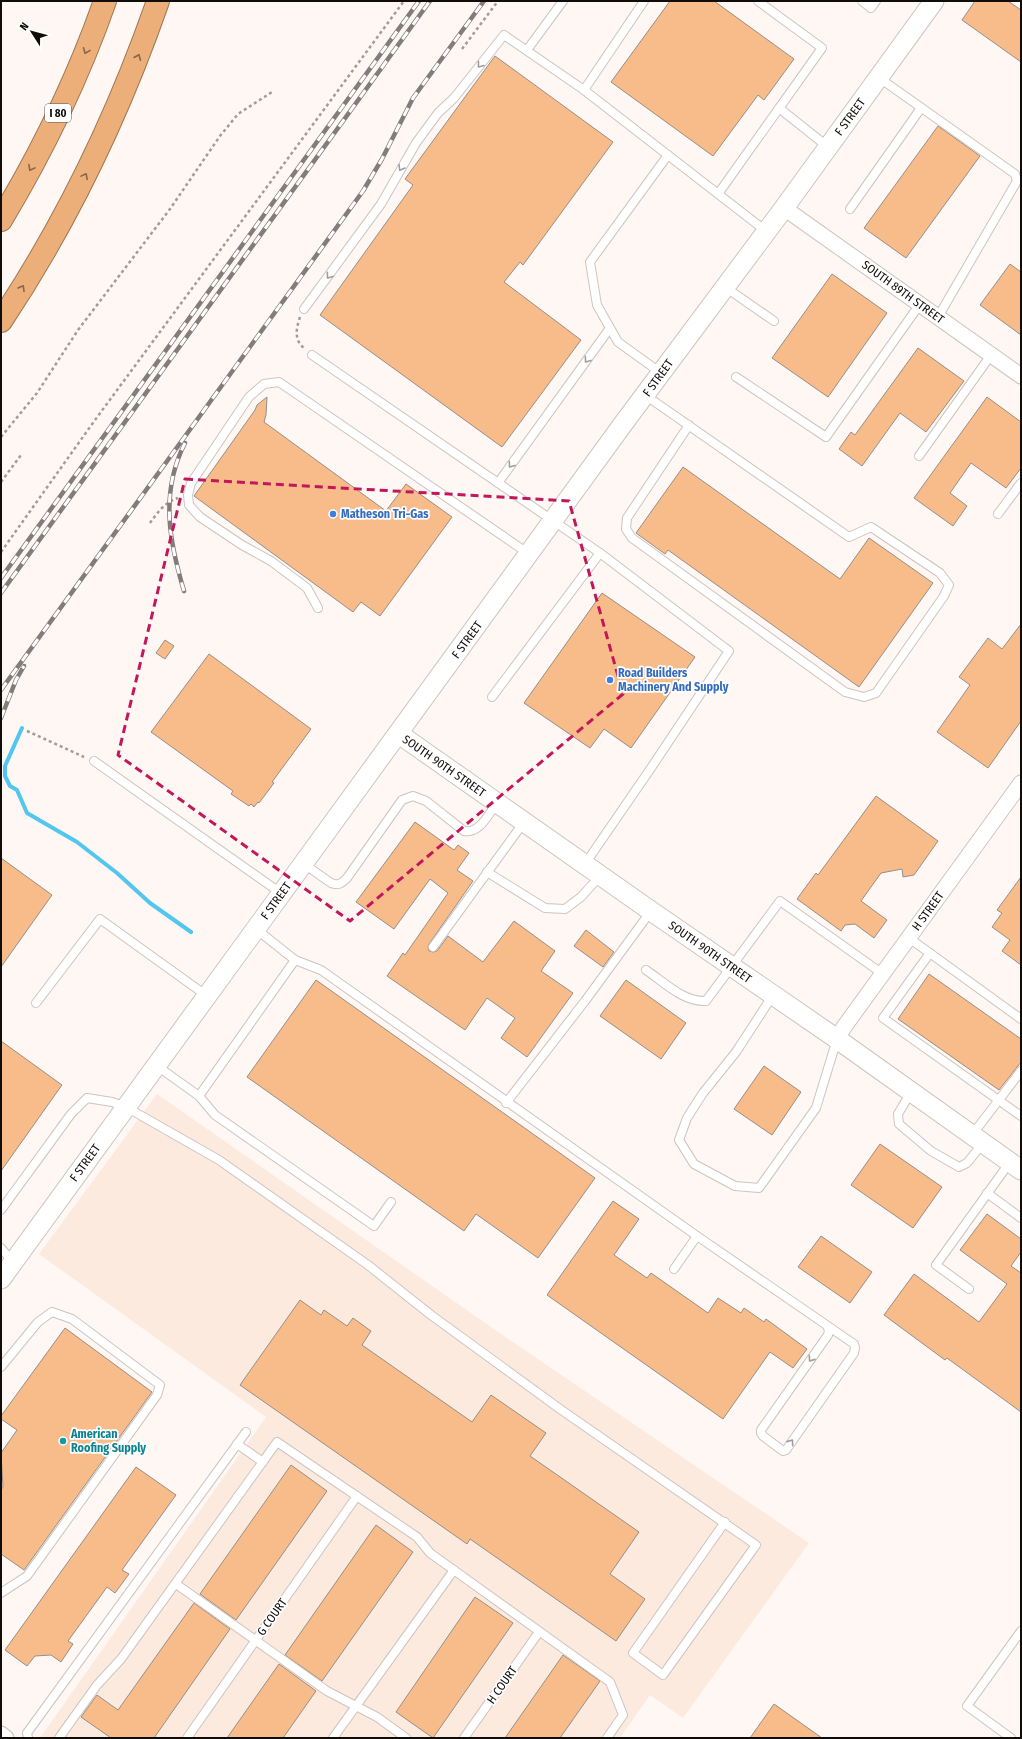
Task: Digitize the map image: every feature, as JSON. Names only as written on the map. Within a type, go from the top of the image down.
[{"type":"highway","name":"I 80","points":[[1,220],[43,146],[65,99],[94,31],[103,1]]},
{"type":"highway","points":[[1,321],[59,223],[92,162],[141,50],[158,1]]},
{"type":"street","name":"F STREET","points":[[1,1279],[934,1]]},
{"type":"street","name":"SOUTH 89TH STREET","points":[[784,208],[1021,376]]},
{"type":"street","name":"SOUTH 90TH STREET","points":[[399,734],[1015,1166]]},
{"type":"street","name":"H STREET","points":[[837,1040],[844,1027],[1021,783]]},
{"type":"street","points":[[1,1734],[6,1738]]},
{"type":"lane","points":[[527,50],[562,1]]},
{"type":"lane","points":[[584,90],[644,1]]},
{"type":"lane","points":[[718,194],[822,48],[758,1]]},
{"type":"lane","points":[[862,1],[871,8],[876,1]]},
{"type":"lane","points":[[304,310],[381,204],[416,143],[438,113],[454,98],[504,35],[584,90],[766,231]]},
{"type":"lane","points":[[878,77],[1015,174],[1017,181],[938,317]]},
{"type":"lane","points":[[779,108],[828,146]]},
{"type":"lane","points":[[850,209],[921,108]]},
{"type":"lane","points":[[661,373],[618,342],[597,305],[590,262],[668,155]]},
{"type":"lane","points":[[724,287],[774,321]]},
{"type":"lane","points":[[736,377],[826,437],[920,304]]},
{"type":"lane","points":[[498,483],[610,328]]},
{"type":"lane","points":[[312,355],[600,553],[728,652],[651,768],[584,864]]},
{"type":"lane","points":[[919,456],[991,355]]},
{"type":"lane","points":[[318,608],[307,588],[271,561],[242,545],[200,517],[188,505],[188,495],[192,483],[249,397],[264,384],[279,382],[529,555]]},
{"type":"lane","points":[[645,395],[689,425],[849,537],[871,527],[940,573],[949,585],[944,596],[876,693],[864,696],[845,692],[639,543],[629,534],[626,529],[627,518],[689,425]]},
{"type":"lane","points":[[998,514],[1021,483]]},
{"type":"lane","points":[[492,697],[600,553]]},
{"type":"lane","points":[[94,761],[282,894]]},
{"type":"lane","points":[[304,864],[331,883],[336,885],[341,883],[348,878],[390,815],[402,800],[407,797],[413,796],[426,801],[464,831],[470,832],[478,828],[497,803]]},
{"type":"lane","points":[[433,947],[524,822]]},
{"type":"lane","points":[[487,872],[545,908],[566,909],[581,898],[600,876]]},
{"type":"lane","points":[[646,970],[686,998],[695,1002],[706,1001],[780,901],[883,974]]},
{"type":"lane","points":[[506,1103],[585,1001],[651,911]]},
{"type":"lane","points":[[36,1003],[100,919],[207,996]]},
{"type":"lane","points":[[256,929],[295,960],[321,970],[506,1103],[854,1344],[854,1353],[786,1450],[783,1451],[763,1436],[761,1430],[828,1335],[829,1330],[827,1326]]},
{"type":"lane","points":[[909,938],[1021,1019]]},
{"type":"lane","points":[[930,953],[883,1018],[1021,1116]]},
{"type":"lane","points":[[199,1096],[295,960]]},
{"type":"lane","points":[[773,996],[736,1052],[703,1093],[687,1118],[679,1140],[694,1164],[735,1186],[759,1188],[816,1108],[837,1040]]},
{"type":"lane","points":[[157,1066],[199,1096],[215,1115],[374,1226],[391,1202]]},
{"type":"lane","points":[[911,1092],[898,1114],[899,1124],[931,1151],[959,1167],[968,1163],[978,1139],[1000,1100],[1021,1071]]},
{"type":"lane","points":[[1,1210],[71,1114],[87,1098],[112,1102],[126,1107],[219,1160],[368,1265],[431,1316],[560,1409],[725,1522],[756,1544],[663,1675],[633,1653],[725,1522]]},
{"type":"lane","points":[[969,1289],[936,1265],[987,1193],[1015,1166]]},
{"type":"lane","points":[[987,1193],[1021,1218]]},
{"type":"lane","points":[[674,1269],[697,1236]]},
{"type":"lane","points":[[1,1248],[13,1262]]},
{"type":"lane","points":[[1,1367],[38,1322],[52,1312],[72,1319],[160,1384],[157,1395],[27,1576],[1,1593]]},
{"type":"lane","points":[[28,1738],[28,1733],[246,1432]]},
{"type":"lane","points":[[62,1737],[97,1685],[122,1658],[277,1442],[417,1537],[430,1553],[610,1682],[623,1715],[606,1738]]},
{"type":"lane","points":[[237,1444],[263,1462]]},
{"type":"lane","name":"G COURT","points":[[187,1738],[357,1496]]},
{"type":"lane","points":[[333,1738],[454,1570]]},
{"type":"lane","points":[[176,1584],[327,1691],[357,1705],[377,1717],[406,1738]]},
{"type":"lane","points":[[1011,1738],[967,1706],[1021,1631]]},
{"type":"lane","name":"H COURT","points":[[464,1738],[539,1632]]},
{"type":"path","points":[[1,552],[95,420],[404,1]]},
{"type":"path","points":[[462,49],[498,1]]},
{"type":"path","points":[[1,437],[37,393],[78,330],[170,208],[220,136],[238,114],[272,92]]},
{"type":"path","points":[[304,310],[296,332],[299,344],[312,355]]},
{"type":"path","points":[[1,482],[21,455]]},
{"type":"path","points":[[150,523],[159,511],[168,503],[188,495]]},
{"type":"path","points":[[27,731],[94,761]]},
{"type":"highlighted area","points":[[185,479],[569,501],[623,694],[350,921],[118,755]]},
{"type":"shaded area","points":[[157,1094],[501,1334],[809,1543],[683,1718],[650,1695],[620,1738],[40,1738],[266,1417],[39,1254]]},
{"type":"building","points":[[670,1],[714,1],[794,59],[764,100],[758,95],[713,156],[611,82]]},
{"type":"building","points":[[975,1],[1008,1],[1021,10],[1021,62],[962,20]]},
{"type":"building","points":[[495,56],[613,142],[523,265],[520,262],[504,282],[581,340],[502,447],[320,315],[413,185],[405,179]]},
{"type":"building","points":[[938,126],[980,156],[906,258],[864,228]]},
{"type":"building","points":[[1010,264],[1021,272],[1021,335],[980,305]]},
{"type":"building","points":[[832,274],[887,313],[828,397],[772,358]]},
{"type":"building","points":[[918,348],[964,381],[926,432],[900,413],[862,466],[839,449],[851,432],[855,435]]},
{"type":"building","name":"Matheson Tri-Gas","points":[[267,397],[264,422],[386,511],[406,484],[452,517],[380,616],[361,602],[353,612],[194,496],[255,410],[257,405]]},
{"type":"building","points":[[987,397],[1021,422],[1021,468],[1006,488],[971,463],[950,493],[967,506],[953,526],[914,498]]},
{"type":"building","points":[[683,467],[840,579],[869,538],[933,583],[859,687],[668,550],[665,554],[636,533]]},
{"type":"building","name":"Road Builders Machinery And Supply","points":[[602,593],[695,657],[631,748],[604,729],[590,748],[524,703]]},
{"type":"building","points":[[1021,624],[1021,721],[988,768],[937,732],[970,685],[959,677],[988,638],[1002,649]]},
{"type":"building","points":[[165,640],[174,646],[165,659],[156,653]]},
{"type":"building","points":[[209,654],[311,729],[272,782],[274,783],[259,803],[258,802],[254,807],[251,804],[249,806],[231,794],[233,791],[151,732]]},
{"type":"building","points":[[876,796],[938,841],[914,875],[903,877],[902,869],[881,873],[861,901],[887,920],[874,938],[855,924],[845,925],[841,931],[797,899],[816,873],[818,875]]},
{"type":"building","points":[[415,822],[454,850],[458,845],[469,853],[457,870],[473,881],[429,944],[429,951],[437,951],[448,936],[483,962],[514,921],[555,951],[541,971],[573,993],[527,1057],[501,1038],[515,1018],[487,998],[465,1030],[387,976],[403,953],[405,955],[448,893],[430,879],[394,929],[356,902]]},
{"type":"building","points":[[1,858],[52,895],[1,967]]},
{"type":"building","points":[[1021,877],[1021,965],[1002,951],[1010,940],[992,927],[1002,913],[997,910]]},
{"type":"building","points":[[586,930],[614,952],[603,967],[574,946]]},
{"type":"building","points":[[929,974],[1021,1039],[1021,1062],[999,1090],[898,1019]]},
{"type":"building","points":[[316,980],[595,1178],[538,1258],[476,1214],[464,1231],[247,1077]]},
{"type":"building","points":[[626,980],[686,1023],[661,1059],[600,1016]]},
{"type":"building","points":[[1,1041],[62,1085],[1,1171]]},
{"type":"building","points":[[764,1066],[801,1092],[772,1135],[734,1109]]},
{"type":"building","points":[[880,1144],[942,1187],[913,1228],[851,1185]]},
{"type":"building","points":[[613,1201],[639,1219],[614,1255],[647,1278],[651,1273],[708,1313],[718,1298],[741,1313],[744,1308],[764,1322],[766,1319],[807,1349],[793,1368],[770,1352],[723,1419],[547,1295]]},
{"type":"building","points":[[987,1214],[1021,1239],[1021,1252],[1011,1266],[1021,1273],[1021,1412],[947,1358],[945,1360],[884,1315],[914,1274],[979,1322],[1007,1284],[960,1250]]},
{"type":"building","points":[[821,1236],[872,1272],[850,1303],[798,1267]]},
{"type":"building","points":[[300,1300],[321,1315],[324,1310],[347,1326],[353,1318],[371,1331],[362,1345],[472,1422],[491,1395],[546,1433],[530,1456],[639,1532],[610,1574],[645,1599],[616,1641],[470,1539],[467,1544],[240,1385]]},
{"type":"building","name":"American Roofing Supply","points":[[65,1328],[152,1392],[24,1570],[1,1554],[1,1490],[3,1487],[1,1453],[17,1430],[1,1419],[1,1416]]},
{"type":"building","points":[[291,1465],[327,1491],[236,1620],[200,1594]]},
{"type":"building","points":[[136,1467],[176,1495],[122,1570],[129,1574],[115,1593],[107,1587],[68,1641],[73,1644],[61,1662],[51,1655],[35,1656],[27,1666],[5,1650]]},
{"type":"building","points":[[376,1525],[413,1552],[322,1681],[285,1655]]},
{"type":"building","points":[[475,1597],[513,1623],[433,1738],[396,1712]]},
{"type":"building","points":[[194,1603],[230,1629],[154,1738],[111,1738],[81,1717],[97,1695],[118,1710]]},
{"type":"building","points":[[563,1655],[600,1681],[560,1738],[505,1738]]},
{"type":"building","points":[[279,1664],[316,1691],[283,1738],[227,1738]]},
{"type":"building","points":[[774,1704],[822,1738],[750,1738]]},
{"type":"waterway","points":[[22,728],[5,766],[5,776],[10,786],[17,790],[27,813],[77,842],[117,873],[150,903],[191,932]]},
{"type":"railway","points":[[1,578],[419,1]]},
{"type":"railway","points":[[1,593],[430,1]]},
{"type":"railway","points":[[1,690],[363,191],[382,159],[413,98],[484,1]]},
{"type":"railway","points":[[184,591],[174,554],[171,535],[170,498],[172,480],[177,461],[185,443]]},
{"type":"railway","points":[[1,718],[16,680],[24,666]]},
{"type":"place","name":"Matheson Tri-Gas","points":[[333,514]]},
{"type":"place","name":"Road Builders Machinery And Supply","points":[[610,680]]},
{"type":"place","name":"American Roofing Supply","points":[[63,1441]]}]
